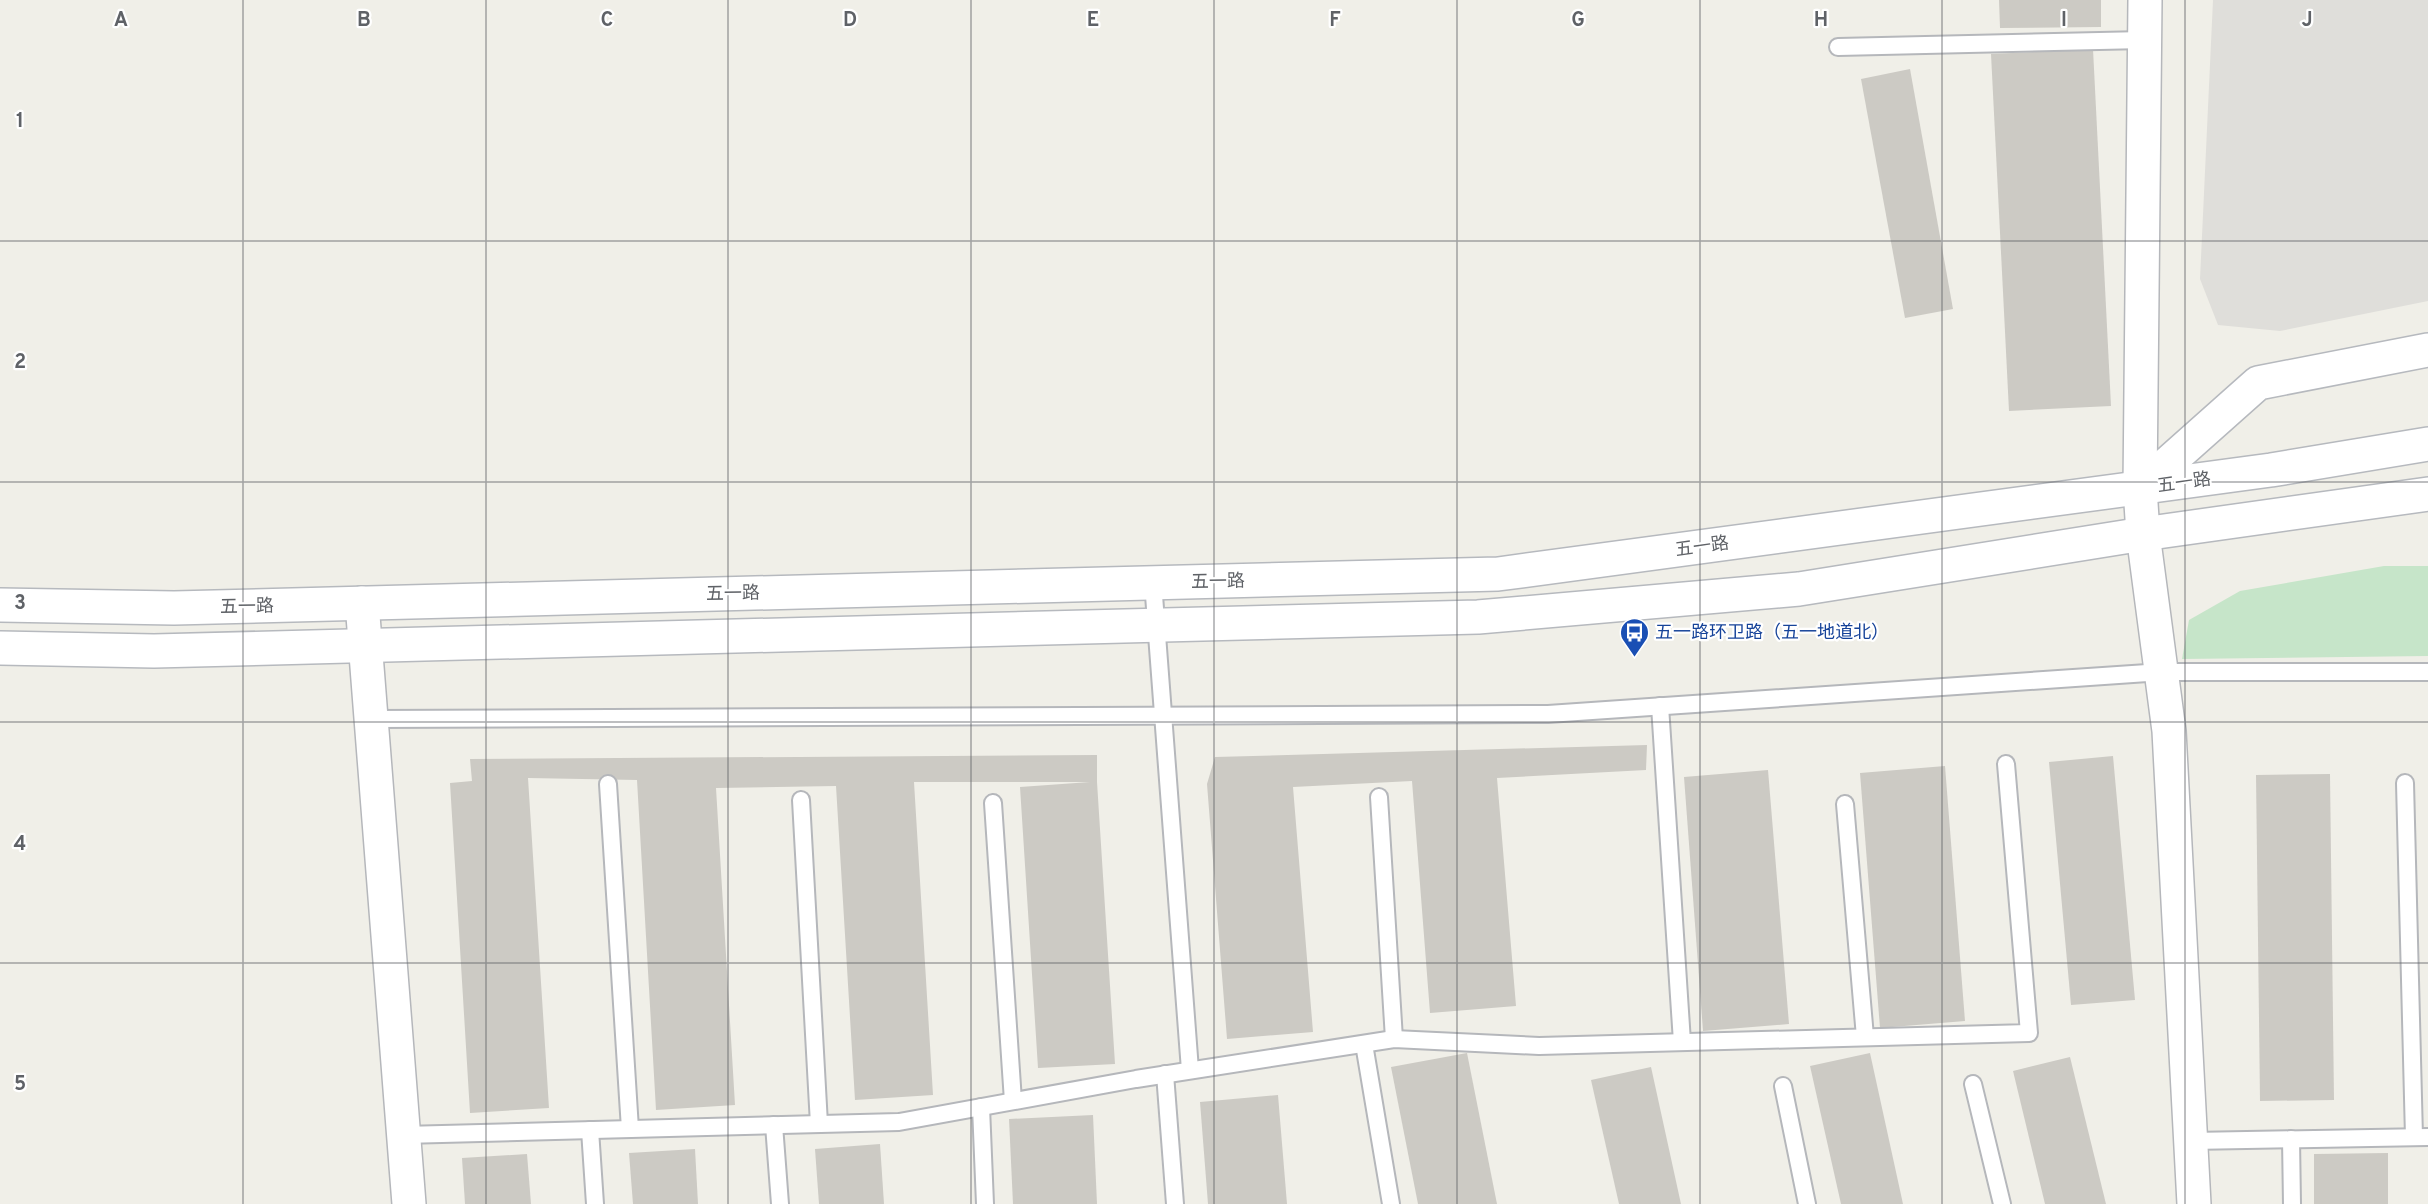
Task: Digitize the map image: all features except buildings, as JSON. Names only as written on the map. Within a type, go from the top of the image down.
[{"type":"main road","points":[[2145,0],[2140,488],[2143,534],[2169,731],[2194,1204]]},
{"type":"main road","points":[[2140,488],[2258,383],[2428,351]]},
{"type":"main road","name":"五一路","points":[[0,605],[174,608],[1498,574],[2271,470],[2428,444]]},
{"type":"main road","points":[[0,648],[154,651],[1478,617],[1799,589],[2143,534],[2428,494]]},
{"type":"main road","points":[[2334,507],[2428,509]]},
{"type":"main road","points":[[362,603],[409,1204]]},
{"type":"lane","points":[[1838,47],[2144,40]]},
{"type":"lane","points":[[1153,582],[1190,1070]]},
{"type":"lane","points":[[371,719],[1548,714],[2162,672],[2428,672]]},
{"type":"lane","points":[[1660,706],[1682,1042]]},
{"type":"lane","points":[[403,1135],[899,1122],[1165,1074],[1394,1039],[1539,1046],[2029,1033],[2006,764]]},
{"type":"lane","points":[[2191,1141],[2421,1137],[2405,783]]},
{"type":"lane","points":[[608,784],[630,1129]]},
{"type":"lane","points":[[1379,797],[1394,1039]]},
{"type":"lane","points":[[801,800],[819,1124]]},
{"type":"lane","points":[[993,803],[1012,1101]]},
{"type":"lane","points":[[1845,804],[1865,1037]]},
{"type":"lane","points":[[1364,1044],[1391,1204]]},
{"type":"lane","points":[[1165,1074],[1175,1204]]},
{"type":"lane","points":[[1973,1084],[2002,1204]]},
{"type":"lane","points":[[1783,1086],[1807,1204]]},
{"type":"lane","points":[[981,1107],[985,1204]]},
{"type":"lane","points":[[774,1125],[780,1204]]},
{"type":"lane","points":[[590,1130],[595,1204]]},
{"type":"lane","points":[[2291,1139],[2292,1204]]},
{"type":"shaded area","points":[[2213,0],[2428,0],[2428,301],[2280,331],[2218,325],[2200,279]]},
{"type":"green space","points":[[2384,566],[2428,566],[2428,656],[2182,659],[2189,620],[2240,591]]},
{"type":"place","name":"五一路环卫路（五一地道北）","points":[[1634,658]]}]
